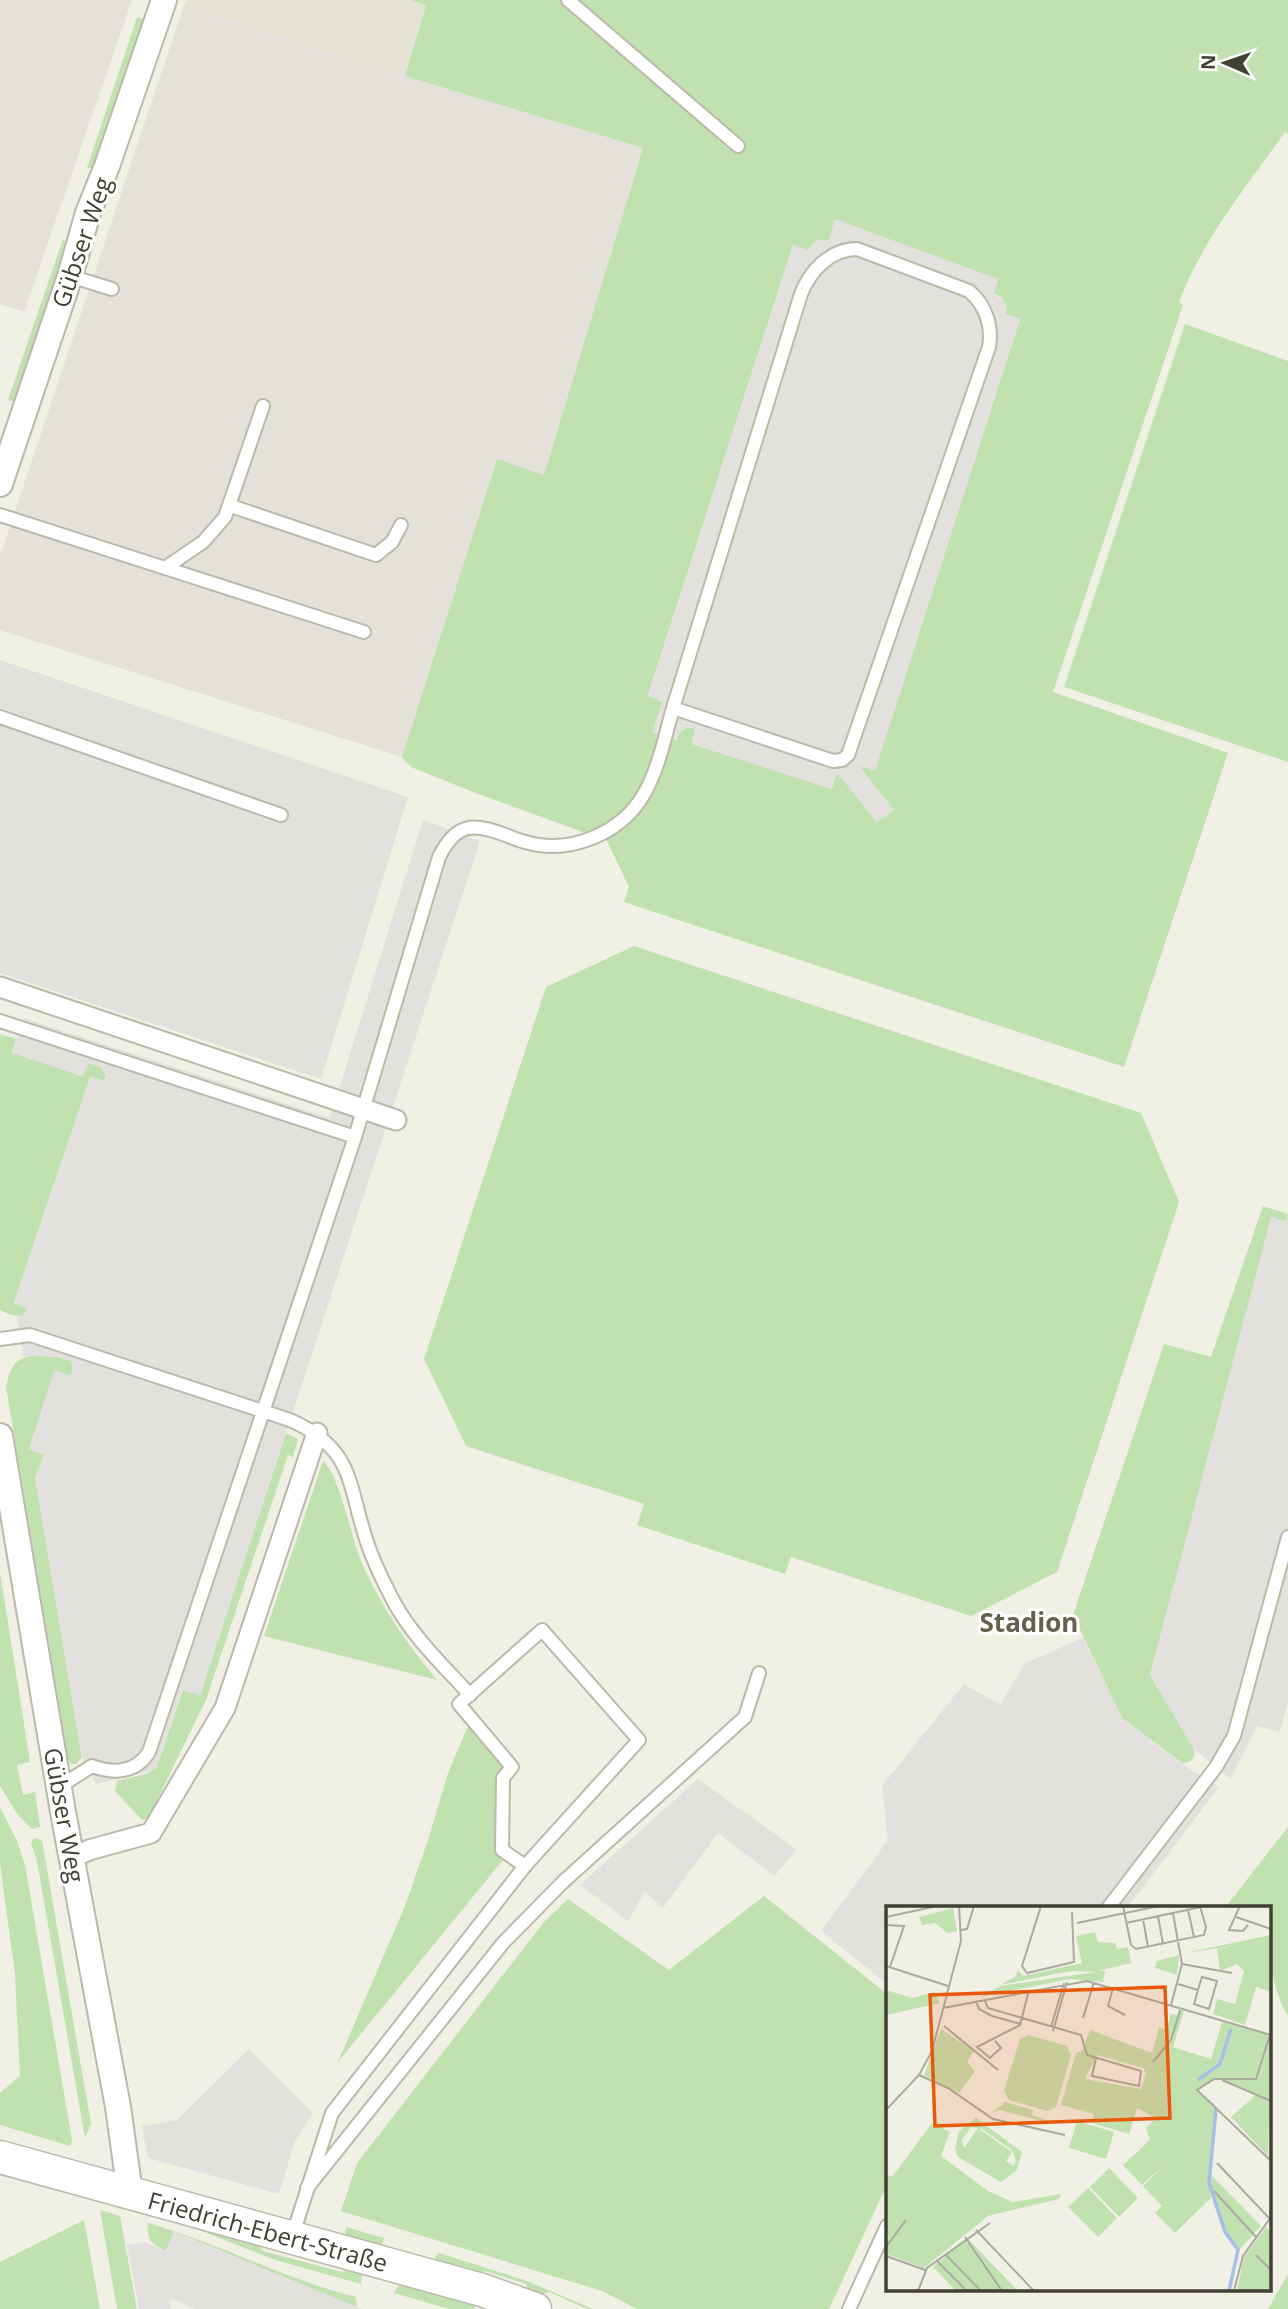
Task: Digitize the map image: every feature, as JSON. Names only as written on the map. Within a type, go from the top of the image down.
[{"type":"street","name":"Gübser Weg","points":[[0,484],[88,213],[107,166],[164,0]]},
{"type":"street","points":[[0,987],[396,1120]]},
{"type":"street","points":[[72,1858],[89,1850],[151,1833],[225,1709],[317,1433]]},
{"type":"street","name":"Gübser Weg","points":[[0,1437],[59,1787],[122,2131],[130,2193]]},
{"type":"street","name":"Friedrich-Ebert-Straße","points":[[0,2157],[482,2290],[535,2309]]},
{"type":"lane","points":[[568,0],[738,146]]},
{"type":"lane","points":[[59,1787],[92,1766],[110,1772],[134,1767],[149,1752],[355,1137],[439,857],[449,841],[461,831],[475,828],[537,845],[558,847],[586,841],[627,814],[645,793],[653,776],[673,708],[797,308],[808,280],[818,266],[833,255],[857,249],[970,290],[987,320],[989,347],[848,755],[842,760],[833,761],[673,708]]},
{"type":"lane","points":[[69,276],[112,289]]},
{"type":"lane","points":[[165,568],[203,542],[225,517],[263,407]]},
{"type":"lane","points":[[231,506],[376,555],[392,542],[401,525]]},
{"type":"lane","points":[[0,515],[364,632]]},
{"type":"lane","points":[[0,717],[281,815]]},
{"type":"lane","points":[[0,1021],[355,1137]]},
{"type":"lane","points":[[0,1339],[30,1335],[290,1420],[317,1433],[334,1448],[347,1473],[368,1545],[397,1607],[425,1645],[470,1695]]},
{"type":"lane","points":[[1110,1906],[1216,1767],[1234,1736],[1288,1537]]},
{"type":"lane","points":[[292,2238],[332,2113],[526,1866],[639,1741],[542,1630],[459,1704],[512,1767],[503,1778],[502,1850],[526,1866]]},
{"type":"lane","points":[[307,2188],[503,1943],[563,1882],[745,1717],[759,1673]]},
{"type":"lane","points":[[849,2309],[886,2228]]},
{"type":"shaded area","points":[[0,0],[132,0],[24,312],[0,304]]},
{"type":"shaded area","points":[[186,0],[411,0],[426,4],[405,76],[184,5]]},
{"type":"shaded area","points":[[184,5],[643,148],[544,476],[497,459],[402,757],[0,630],[0,556]]},
{"type":"shaded area","points":[[835,219],[998,279],[994,294],[1005,302],[1006,314],[1020,319],[875,771],[859,766],[894,810],[877,822],[839,775],[836,775],[831,789],[692,744],[695,728],[685,728],[680,732],[677,741],[652,732],[663,701],[648,696],[793,245],[808,250],[816,240],[829,240]]},
{"type":"shaded area","points":[[0,660],[408,797],[321,1079],[0,973]]},
{"type":"shaded area","points":[[423,820],[480,841],[200,1695],[182,1690],[157,1767],[151,1771],[96,1784],[82,1757],[35,1478],[44,1455],[29,1449],[54,1371],[70,1376],[73,1368],[71,1361],[58,1357],[23,1356],[17,1316],[23,1316],[28,1309],[14,1302],[90,1077],[104,1081],[106,1076],[101,1067],[89,1063],[82,1076],[12,1053],[24,1018],[330,1118]]},
{"type":"shaded area","points":[[1288,1213],[1288,1702],[1280,1732],[1257,1726],[1230,1779],[1194,1749],[1150,1675],[1271,1217],[1285,1222]]},
{"type":"shaded area","points":[[1083,1638],[1122,1718],[1179,1762],[1219,1787],[1129,1906],[886,1906],[886,1983],[821,1931],[888,1840],[882,1786],[964,1684],[1000,1705],[1025,1663]]},
{"type":"shaded area","points":[[698,1779],[796,1849],[775,1876],[718,1833],[663,1908],[645,1891],[628,1921],[580,1885]]},
{"type":"shaded area","points":[[249,2049],[313,2113],[295,2141],[279,2194],[148,2158],[142,2126],[177,2120]]},
{"type":"shaded area","points":[[174,2231],[363,2309],[196,2309],[170,2298],[171,2309],[139,2309],[127,2245],[145,2242],[166,2251]]},
{"type":"green space","points":[[411,0],[1288,0],[1288,134],[1285,132],[1226,214],[1200,257],[1179,302],[1183,305],[1053,692],[1228,753],[1124,1067],[624,902],[629,887],[607,841],[411,767],[402,757],[497,459],[544,475],[643,148],[405,76],[426,5]],"holes":[[[835,220],[1001,297],[1006,305],[1006,314],[1020,319],[875,770],[859,766],[893,809],[877,822],[839,775],[836,775],[832,788],[692,744],[695,728],[687,727],[680,732],[653,733],[663,702],[648,695],[793,245],[808,250],[829,240]]]},
{"type":"green space","points":[[137,17],[144,19],[93,168],[87,168]]},
{"type":"green space","points":[[63,239],[65,241],[56,279],[14,402],[8,400]]},
{"type":"green space","points":[[1185,324],[1288,361],[1288,762],[1064,687]]},
{"type":"green space","points":[[634,946],[1141,1113],[1179,1202],[1057,1572],[971,1616],[791,1557],[785,1574],[637,1525],[644,1504],[466,1446],[424,1359],[546,987]]},
{"type":"green space","points":[[0,1034],[16,1039],[12,1052],[82,1076],[89,1063],[101,1067],[106,1076],[105,1081],[90,1077],[14,1303],[28,1309],[23,1316],[0,1310]]},
{"type":"green space","points":[[1263,1206],[1288,1214],[1286,1222],[1272,1217],[1150,1675],[1194,1749],[1192,1759],[1182,1763],[1122,1718],[1073,1615],[1164,1344],[1211,1357]]},
{"type":"green space","points":[[39,1355],[71,1361],[73,1368],[71,1376],[55,1371],[29,1449],[44,1455],[35,1478],[82,1757],[76,1764],[71,1764],[68,1759],[6,1387],[12,1368],[19,1360]]},
{"type":"green space","points":[[286,1433],[298,1439],[293,1457],[288,1455],[206,1700],[153,1808],[161,1814],[142,1820],[115,1791],[117,1781],[146,1774],[157,1767],[183,1689],[200,1695]]},
{"type":"green space","points":[[323,1461],[335,1480],[361,1561],[377,1593],[405,1638],[437,1680],[264,1636]]},
{"type":"green space","points":[[0,1572],[30,1762],[17,1765],[23,1795],[35,1792],[40,1827],[32,1829],[18,1815],[0,1786]]},
{"type":"green space","points":[[471,1719],[512,1767],[503,1778],[507,1855],[338,2062],[405,1906],[448,1773]]},
{"type":"green space","points":[[0,1807],[17,1841],[25,1865],[72,2140],[70,2146],[0,2125],[0,2093],[20,2076],[15,1974],[0,1864]]},
{"type":"green space","points":[[1288,1827],[1288,2016],[1273,1977],[1270,1906],[1227,1905]]},
{"type":"green space","points":[[34,1838],[42,1840],[91,2124],[85,2138],[37,1861],[31,1843]]},
{"type":"green space","points":[[764,1896],[886,1993],[886,2187],[829,2309],[637,2309],[602,2291],[341,2211],[357,2163],[544,1922],[568,1899],[669,1970]]},
{"type":"green space","points":[[100,2210],[120,2216],[137,2309],[117,2309]]},
{"type":"green space","points":[[84,2220],[100,2309],[0,2309],[0,2262]]},
{"type":"green space","points":[[176,2221],[258,2242],[263,2251],[342,2272],[350,2267],[359,2269],[362,2274],[361,2284],[275,2260]]},
{"type":"green space","points":[[148,2223],[200,2240],[303,2281],[356,2297],[357,2309],[174,2232],[166,2251],[151,2241]]},
{"type":"green space","points":[[346,2227],[384,2238],[383,2243],[378,2247],[350,2240],[345,2234]]},
{"type":"green space","points":[[439,2253],[527,2281],[593,2309],[587,2309],[549,2292],[536,2296],[528,2293],[526,2284],[485,2271],[477,2275],[438,2264],[435,2257]]},
{"type":"green space","points":[[1288,2274],[1288,2309],[1268,2309]]},
{"type":"green space","points":[[404,2284],[471,2300],[476,2309],[449,2309],[394,2293],[397,2287]]},
{"type":"district","name":"Stadion","points":[[1029,1622]]}]
